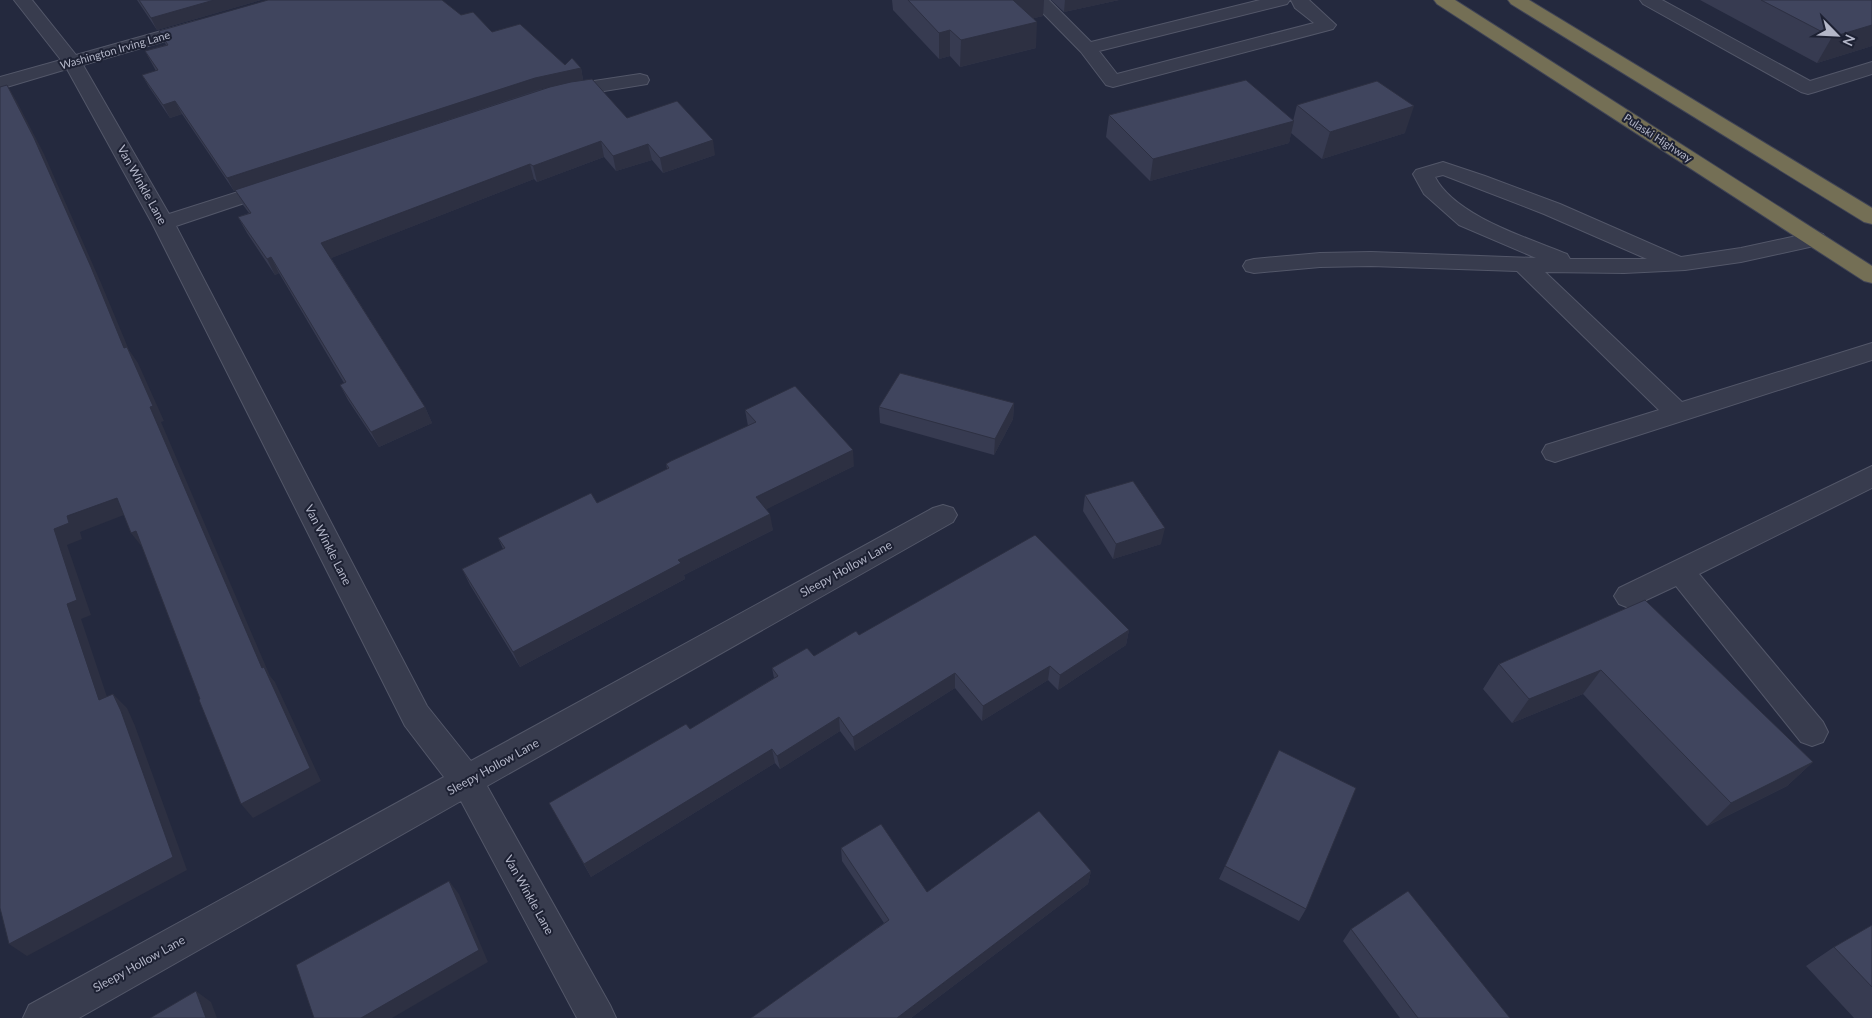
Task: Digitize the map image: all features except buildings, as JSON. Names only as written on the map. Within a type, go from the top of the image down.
[{"type":"highway","name":"Pulaski Highway","points":[[1443,0],[1872,276]]},
{"type":"highway","points":[[1517,0],[1872,216]]},
{"type":"street","name":"Van Winkle Lane","points":[[23,0],[73,63],[163,223],[416,716],[467,781],[597,1018]]},
{"type":"street","points":[[1039,0],[1087,48],[1113,81],[1327,25],[1301,4],[1300,0]]},
{"type":"street","points":[[1087,48],[1281,0]]},
{"type":"street","points":[[1649,0],[1808,88],[1872,68]]},
{"type":"street","name":"Washington Irving Lane","points":[[0,82],[73,63],[213,22]]},
{"type":"street","points":[[546,96],[640,80]]},
{"type":"street","points":[[1576,266],[1467,220],[1430,190],[1423,174],[1443,168],[1478,180],[1552,209],[1679,264]]},
{"type":"street","points":[[163,223],[294,180]]},
{"type":"street","points":[[1254,266],[1330,260],[1523,264],[1598,268],[1716,260],[1815,239]]},
{"type":"street","points":[[1523,264],[1678,413]]},
{"type":"street","points":[[1555,452],[1872,351]]},
{"type":"street","points":[[1629,596],[1872,476]]},
{"type":"street","name":"Sleepy Hollow Lane","points":[[42,1018],[943,515]]},
{"type":"street","points":[[1680,571],[1812,732]]}]
